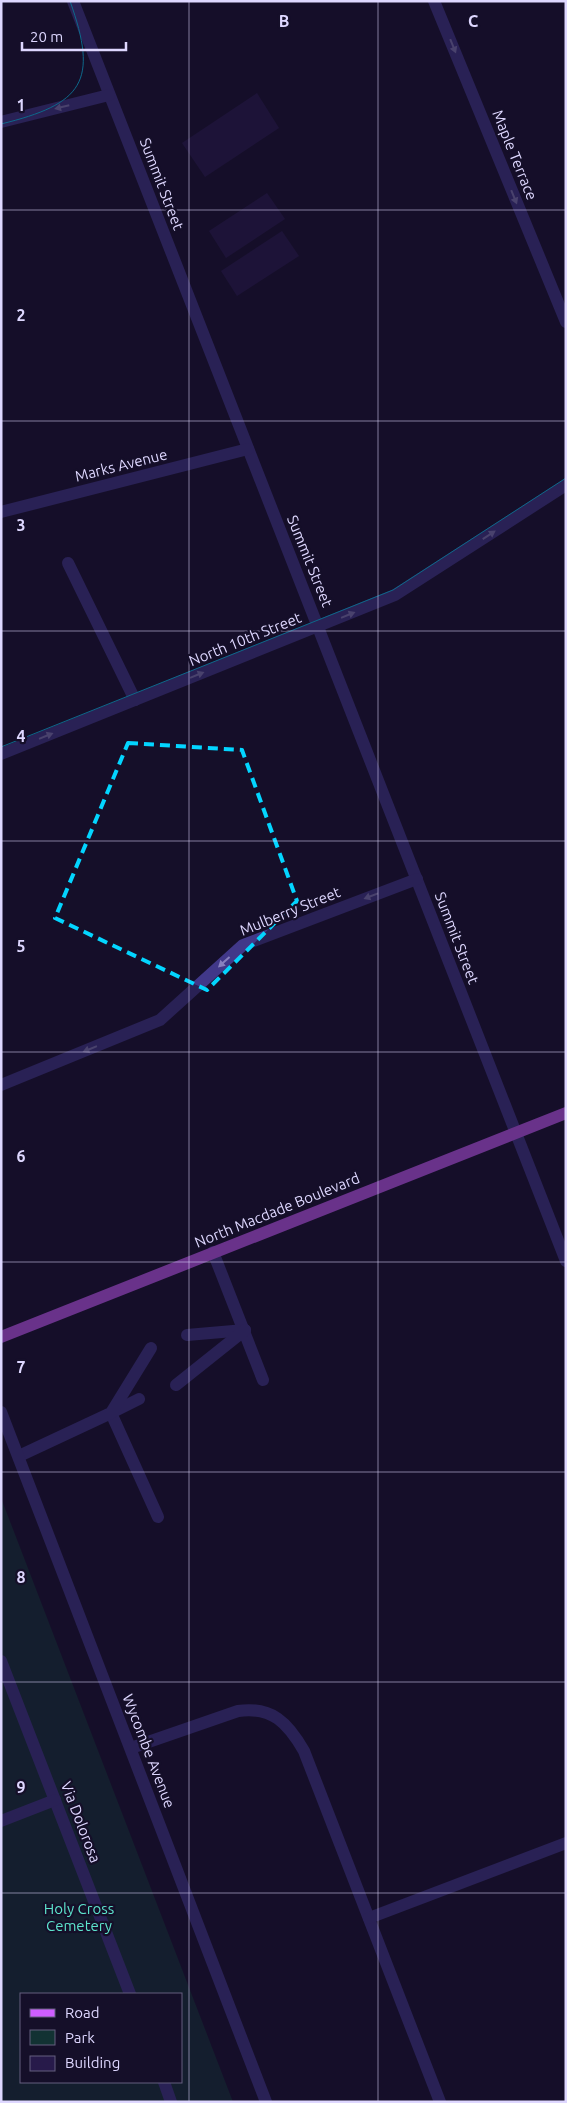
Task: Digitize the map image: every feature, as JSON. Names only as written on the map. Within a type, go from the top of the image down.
[{"type":"main road","name":"North Macdade Boulevard","points":[[1,1337],[566,1113]]},
{"type":"street","name":"Summit Street","points":[[73,1],[566,1261]]},
{"type":"street","name":"Maple Terrace","points":[[434,1],[566,322]]},
{"type":"street","points":[[1,122],[109,95]]},
{"type":"street","name":"Marks Avenue","points":[[1,512],[248,449]]},
{"type":"street","name":"North 10th Street","points":[[1,754],[395,596],[566,485]]},
{"type":"street","points":[[68,563],[135,700]]},
{"type":"street","name":"Mulberry Street","points":[[1,1085],[160,1020],[243,945],[417,879]]},
{"type":"street","points":[[213,1252],[263,1380]]},
{"type":"street","points":[[188,1335],[245,1330]]},
{"type":"street","points":[[176,1385],[245,1330]]},
{"type":"street","points":[[111,1413],[151,1348]]},
{"type":"street","points":[[18,1456],[139,1399]]},
{"type":"street","name":"Wycombe Avenue","points":[[1,1412],[266,2102]]},
{"type":"street","points":[[111,1413],[158,1517]]},
{"type":"street","name":"Via Dolorosa","points":[[1,1661],[130,1993]]},
{"type":"street","points":[[131,1748],[238,1711],[254,1708],[273,1716],[292,1730],[304,1751],[440,2102]]},
{"type":"street","points":[[1,1821],[55,1800]]},
{"type":"street","points":[[369,1918],[566,1843]]},
{"type":"street","points":[[164,2083],[172,2102]]},
{"type":"highlighted area","points":[[128,743],[242,750],[297,901],[207,990],[55,918]]},
{"type":"green space","name":"Holy Cross Cemetery","points":[[1,1498],[233,2102],[1,2102]]},
{"type":"building","points":[[257,93],[279,128],[205,177],[182,143]]},
{"type":"building","points":[[267,193],[285,219],[226,258],[209,231]]},
{"type":"building","points":[[282,231],[299,256],[237,296],[221,271]]},
{"type":"tram line","points":[[1,124],[50,108],[67,98],[77,85],[83,70],[83,52],[79,29],[70,1]]},
{"type":"tram line","points":[[1,747],[393,590],[566,478]]}]
